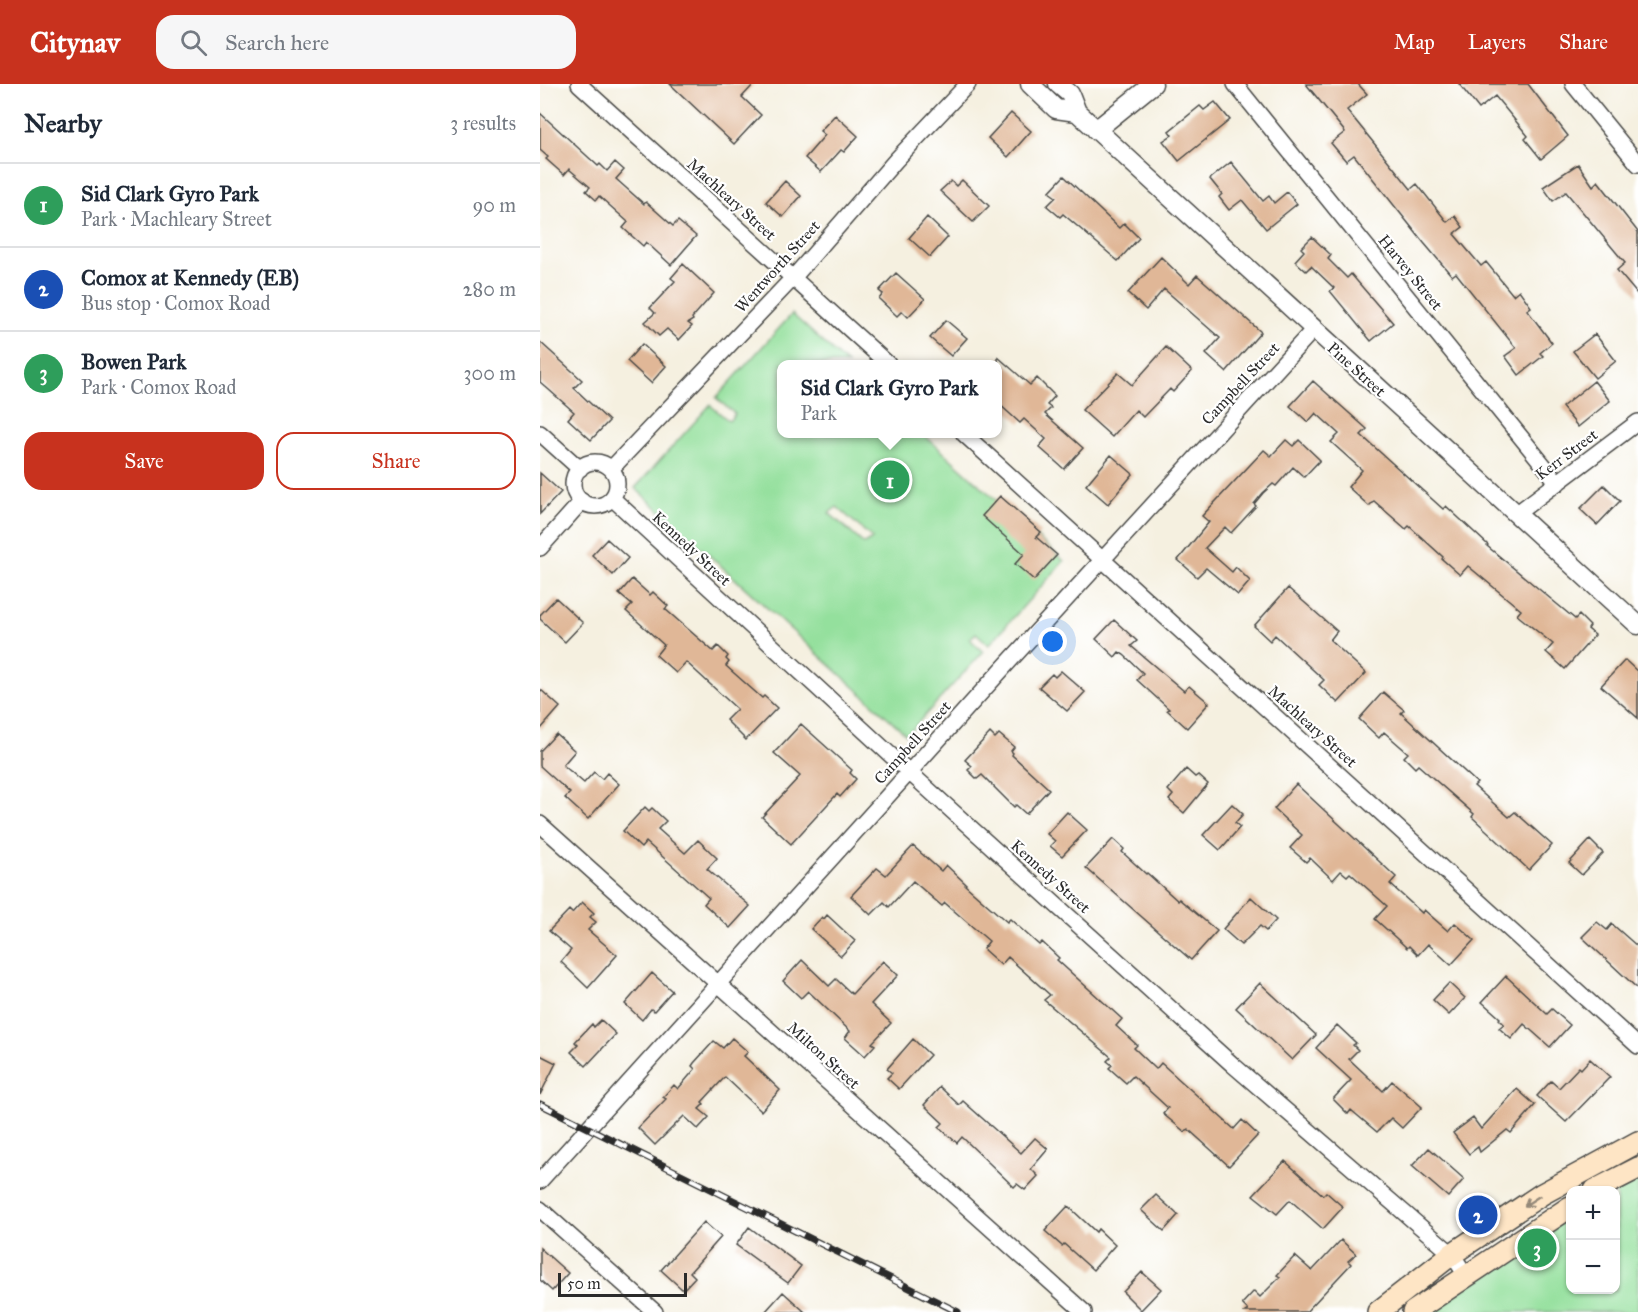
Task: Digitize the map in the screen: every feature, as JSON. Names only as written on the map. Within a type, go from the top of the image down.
[{"type":"main road","points":[[1378,1312],[1452,1254],[1542,1194],[1638,1142]]},
{"type":"main road","points":[[1604,1186],[1638,1168]]},
{"type":"main road","points":[[1413,1312],[1566,1210]]},
{"type":"street","name":"Machleary Street","points":[[579,84],[884,360]]},
{"type":"street","name":"Wentworth Street","points":[[611,469],[793,278],[896,160],[968,84]]},
{"type":"street","name":"Pine Street","points":[[1030,84],[1056,109],[1077,112]]},
{"type":"street","name":"Pine Street","points":[[1058,84],[1070,94],[1077,112],[1096,130],[1638,626]]},
{"type":"street","points":[[1096,130],[1153,84]]},
{"type":"street","name":"Harvey Street","points":[[1235,84],[1558,483]]},
{"type":"street","points":[[1573,84],[1638,164]]},
{"type":"street","name":"Campbell Street","points":[[540,1181],[909,772],[1313,330]]},
{"type":"street","name":"Kerr Street","points":[[1516,514],[1638,422]]},
{"type":"street","points":[[540,433],[580,469]]},
{"type":"street","name":"Machleary Street","points":[[968,438],[1638,1046]]},
{"type":"street","points":[[594,462],[611,469],[617,484],[612,498],[593,506],[582,501],[574,487],[574,480],[580,469],[594,462]]},
{"type":"street","name":"Kennedy Street","points":[[612,498],[909,772],[1233,1065],[1452,1254],[1467,1277]]},
{"type":"street","points":[[540,548],[582,501]]},
{"type":"street","name":"Milton Street","points":[[540,824],[1084,1312]]},
{"type":"street","points":[[540,1209],[655,1312]]},
{"type":"green space","points":[[792,314],[843,360],[777,360],[777,438],[927,438],[1064,561],[989,645],[976,633],[970,639],[983,652],[907,735],[635,488],[710,405],[729,421],[735,414],[716,398]],"holes":[[[837,507],[872,539],[864,544],[829,513]]]},
{"type":"green space","points":[[1638,1174],[1638,1312],[1418,1312],[1566,1205],[1566,1294],[1620,1294],[1620,1187]]},
{"type":"building","points":[[670,84],[754,84],[742,97],[761,115],[734,144]]},
{"type":"building","points":[[1306,84],[1358,84],[1367,94],[1347,110],[1411,189],[1417,184],[1447,222],[1455,216],[1463,227],[1454,234],[1481,266],[1486,262],[1513,295],[1519,290],[1531,307],[1527,310],[1552,343],[1540,353],[1543,356],[1519,375],[1505,356],[1516,348],[1456,273],[1452,276],[1354,155],[1346,161],[1331,143],[1345,132]]},
{"type":"building","points":[[1459,84],[1528,84],[1568,136],[1541,159],[1525,139],[1528,136],[1495,96],[1479,109]]},
{"type":"building","points":[[1215,102],[1230,120],[1179,161],[1163,141],[1172,135],[1169,131],[1200,106],[1204,110]]},
{"type":"building","points":[[540,113],[598,166],[600,164],[607,171],[615,162],[624,170],[616,179],[673,226],[678,221],[696,236],[671,265],[646,242],[643,246],[623,228],[628,222],[599,196],[596,200],[586,191],[590,187],[569,169],[564,175],[546,159],[548,157],[540,150]]},
{"type":"building","points":[[1011,113],[1031,131],[1008,157],[988,138]]},
{"type":"building","points":[[835,115],[858,136],[844,152],[841,150],[821,172],[805,158],[825,135],[820,131]]},
{"type":"building","points":[[1231,162],[1263,201],[1269,196],[1274,203],[1287,192],[1297,204],[1266,229],[1242,200],[1229,210],[1219,197],[1222,194],[1210,179]]},
{"type":"building","points":[[1578,164],[1593,186],[1598,181],[1638,232],[1638,295],[1617,270],[1625,263],[1566,192],[1553,201],[1543,187]]},
{"type":"building","points":[[1064,176],[1119,228],[1124,223],[1139,238],[1118,261],[1063,214],[1060,217],[1047,206],[1056,197],[1049,192]]},
{"type":"building","points":[[962,180],[989,206],[973,222],[940,191],[951,181],[956,186]]},
{"type":"building","points":[[785,181],[801,196],[783,217],[766,202]]},
{"type":"building","points":[[927,217],[948,237],[930,257],[909,238]]},
{"type":"building","points":[[1312,237],[1331,255],[1328,259],[1347,278],[1351,274],[1393,323],[1371,341],[1330,291],[1334,288],[1311,266],[1306,271],[1295,261],[1304,251],[1301,248]]},
{"type":"building","points":[[1161,257],[1189,284],[1197,275],[1261,332],[1226,372],[1206,354],[1220,338],[1164,289],[1146,310],[1128,293]]},
{"type":"building","points":[[683,264],[714,293],[692,318],[693,320],[688,323],[692,326],[679,340],[667,329],[659,336],[645,322],[655,313],[650,308],[675,281],[671,278]]},
{"type":"building","points":[[896,273],[925,299],[908,317],[902,311],[897,316],[879,299],[883,294],[879,291]]},
{"type":"building","points":[[946,320],[967,338],[951,356],[930,338]]},
{"type":"building","points":[[1595,334],[1616,361],[1595,378],[1573,351]]},
{"type":"building","points":[[540,342],[582,380],[574,388],[609,421],[591,440],[568,419],[574,412],[540,382]]},
{"type":"building","points":[[642,344],[666,366],[651,383],[627,361]]},
{"type":"building","points":[[1166,347],[1192,371],[1173,392],[1170,389],[1143,417],[1136,410],[1112,437],[1082,410],[1118,373],[1132,385]]},
{"type":"building","points":[[1002,360],[1030,385],[1037,378],[1055,396],[1047,405],[1051,408],[1045,414],[1083,448],[1064,469],[1039,447],[1046,439],[1024,419],[1020,423],[1002,407]]},
{"type":"building","points":[[1313,381],[1367,429],[1361,435],[1443,509],[1446,506],[1487,546],[1575,619],[1579,615],[1590,626],[1588,629],[1595,635],[1565,669],[1546,652],[1553,644],[1517,615],[1521,610],[1468,566],[1460,575],[1409,526],[1406,529],[1374,501],[1369,506],[1348,487],[1362,470],[1331,442],[1339,434],[1316,413],[1308,422],[1290,406]]},
{"type":"building","points":[[1594,381],[1610,401],[1578,427],[1562,407]]},
{"type":"building","points":[[1286,440],[1293,446],[1299,440],[1320,460],[1304,477],[1293,467],[1276,486],[1273,484],[1263,493],[1254,504],[1256,506],[1231,533],[1225,527],[1205,548],[1232,572],[1236,567],[1250,581],[1238,595],[1206,568],[1197,577],[1178,560],[1209,522],[1202,516],[1264,450],[1271,456]]},
{"type":"building","points":[[1111,455],[1133,474],[1108,504],[1086,485]]},
{"type":"building","points":[[540,473],[561,492],[540,514]]},
{"type":"building","points":[[1604,485],[1620,501],[1597,525],[1580,509]]},
{"type":"building","points":[[1000,496],[1041,532],[1036,537],[1057,555],[1034,580],[1015,564],[1024,554],[982,516]]},
{"type":"building","points":[[607,539],[628,558],[613,575],[592,555]]},
{"type":"building","points":[[632,579],[650,595],[653,592],[668,606],[665,609],[713,651],[718,646],[728,656],[726,659],[729,662],[726,666],[762,698],[764,696],[777,708],[746,740],[726,720],[737,709],[686,662],[676,673],[656,655],[664,645],[626,611],[632,605],[619,594]]},
{"type":"building","points":[[1288,588],[1337,631],[1330,640],[1366,673],[1338,703],[1319,685],[1324,680],[1275,635],[1270,641],[1254,626]]},
{"type":"building","points":[[556,598],[583,623],[565,642],[540,619],[540,615]]},
{"type":"building","points":[[1114,620],[1137,641],[1131,646],[1184,691],[1189,686],[1209,703],[1187,728],[1137,680],[1143,673],[1119,652],[1115,657],[1096,639]]},
{"type":"building","points":[[1625,660],[1638,672],[1638,718],[1601,686]]},
{"type":"building","points":[[1061,671],[1085,692],[1067,711],[1039,687],[1052,674],[1055,677]]},
{"type":"building","points":[[540,689],[560,707],[540,730]]},
{"type":"building","points":[[1383,692],[1404,710],[1401,713],[1477,783],[1474,786],[1509,817],[1515,812],[1552,845],[1529,870],[1472,817],[1474,814],[1418,765],[1415,768],[1404,757],[1408,753],[1384,732],[1379,738],[1359,719]]},
{"type":"building","points":[[801,724],[852,770],[850,773],[856,779],[840,797],[837,794],[791,844],[762,817],[800,776],[774,753]]},
{"type":"building","points":[[990,733],[995,738],[999,734],[1014,747],[1011,751],[1012,755],[1049,789],[1026,814],[1016,805],[1014,807],[982,775],[977,779],[968,770],[972,766],[965,760]]},
{"type":"building","points":[[556,734],[575,751],[563,765],[584,783],[594,772],[602,779],[607,773],[619,784],[588,819],[565,798],[570,793],[540,766],[540,751]]},
{"type":"building","points":[[1186,769],[1195,777],[1198,775],[1208,784],[1184,813],[1169,800],[1173,795],[1168,790]]},
{"type":"building","points":[[1296,784],[1396,877],[1390,884],[1422,913],[1424,910],[1448,931],[1455,923],[1474,940],[1451,965],[1428,944],[1418,955],[1375,919],[1387,906],[1350,873],[1347,876],[1341,871],[1333,880],[1310,858],[1306,862],[1290,848],[1302,835],[1274,809]]},
{"type":"building","points":[[1232,804],[1243,814],[1235,823],[1240,827],[1220,850],[1203,835]]},
{"type":"building","points":[[645,807],[649,811],[652,808],[666,821],[658,829],[685,853],[698,840],[717,858],[707,869],[750,906],[730,928],[704,904],[709,898],[646,842],[641,848],[623,831]]},
{"type":"building","points":[[1067,812],[1087,830],[1062,856],[1050,846],[1055,841],[1047,834]]},
{"type":"building","points":[[1113,839],[1124,849],[1122,852],[1146,874],[1217,931],[1191,960],[1086,868]]},
{"type":"building","points":[[1590,840],[1603,853],[1582,875],[1569,863]]},
{"type":"building","points":[[913,846],[941,871],[946,865],[1007,922],[1010,919],[1039,945],[1042,942],[1059,958],[1057,960],[1122,1019],[1116,1026],[1137,1045],[1134,1048],[1156,1069],[1161,1063],[1234,1129],[1242,1120],[1258,1135],[1229,1166],[1188,1129],[1185,1132],[1163,1114],[1168,1108],[1133,1076],[1126,1083],[1109,1068],[1112,1065],[1107,1061],[1111,1057],[1044,1000],[1050,995],[1008,957],[1001,965],[983,949],[989,941],[945,903],[942,906],[913,881],[889,907],[884,902],[871,915],[851,896],[877,868],[886,875]]},
{"type":"building","points":[[1251,897],[1276,920],[1266,931],[1260,926],[1241,945],[1223,929]]},
{"type":"building","points":[[582,902],[594,913],[590,917],[596,922],[588,930],[617,955],[588,988],[561,962],[571,950],[549,931],[569,910],[572,913]]},
{"type":"building","points":[[827,915],[855,941],[841,956],[811,929]]},
{"type":"building","points":[[1597,922],[1607,930],[1612,924],[1638,947],[1638,989],[1582,937]]},
{"type":"building","points":[[802,960],[829,986],[836,979],[852,994],[883,961],[898,975],[871,1004],[891,1023],[872,1043],[875,1045],[865,1056],[845,1038],[850,1031],[808,991],[801,998],[783,981]]},
{"type":"building","points":[[652,973],[672,991],[654,1011],[651,1009],[642,1020],[625,1004]]},
{"type":"building","points":[[1506,976],[1547,1014],[1552,1009],[1570,1025],[1550,1047],[1524,1024],[1511,1039],[1499,1028],[1504,1024],[1500,1018],[1482,1002]]},
{"type":"building","points":[[1260,983],[1316,1035],[1292,1060],[1236,1008]]},
{"type":"building","points":[[1449,983],[1465,998],[1449,1015],[1433,1000]]},
{"type":"building","points":[[601,1020],[616,1034],[586,1066],[571,1052],[578,1045],[575,1042],[592,1024],[594,1027]]},
{"type":"building","points":[[1337,1025],[1356,1043],[1353,1045],[1358,1050],[1349,1059],[1383,1091],[1392,1081],[1422,1107],[1402,1128],[1391,1118],[1377,1132],[1351,1110],[1348,1114],[1333,1099],[1351,1080],[1316,1048]]},
{"type":"building","points":[[732,1038],[748,1052],[744,1056],[780,1090],[761,1111],[725,1077],[702,1102],[704,1104],[699,1109],[709,1117],[698,1129],[684,1116],[655,1145],[638,1128],[666,1099],[663,1097],[674,1085],[678,1089],[695,1069],[692,1066],[694,1063],[714,1041],[723,1048]]},
{"type":"building","points":[[913,1039],[930,1055],[899,1089],[887,1078],[892,1073],[887,1069]]},
{"type":"building","points":[[540,1055],[556,1063],[540,1095]]},
{"type":"building","points":[[1590,1059],[1610,1077],[1566,1122],[1537,1096],[1551,1081],[1559,1088]]},
{"type":"building","points":[[940,1087],[959,1105],[963,1101],[1021,1153],[1035,1138],[1048,1149],[1031,1169],[1038,1176],[1025,1190],[1017,1184],[1014,1187],[962,1137],[957,1143],[939,1127],[943,1123],[924,1105]]},
{"type":"building","points":[[1517,1089],[1535,1105],[1511,1133],[1507,1130],[1480,1152],[1478,1147],[1469,1154],[1453,1133],[1473,1118],[1481,1129]]},
{"type":"building","points":[[1429,1148],[1464,1179],[1448,1197],[1412,1166]]},
{"type":"building","points":[[1285,1161],[1323,1195],[1326,1192],[1343,1207],[1323,1229],[1290,1200],[1277,1214],[1253,1195]]},
{"type":"building","points":[[1156,1195],[1178,1215],[1164,1231],[1141,1210]]},
{"type":"building","points":[[1068,1206],[1096,1232],[1098,1229],[1115,1245],[1093,1270],[1064,1244],[1062,1246],[1045,1231]]},
{"type":"building","points":[[704,1222],[721,1237],[690,1272],[695,1277],[683,1290],[661,1270]]},
{"type":"building","points":[[749,1227],[801,1266],[788,1283],[736,1245]]},
{"type":"building","points":[[1341,1240],[1356,1254],[1348,1261],[1351,1264],[1306,1312],[1245,1312],[1248,1310],[1242,1304],[1254,1291],[1260,1297],[1280,1277],[1277,1275],[1295,1256],[1312,1271]]},
{"type":"building","points":[[540,1248],[568,1273],[552,1291],[540,1280]]},
{"type":"building","points":[[1142,1272],[1161,1289],[1141,1310],[1123,1292]]},
{"type":"building","points":[[783,1292],[805,1312],[765,1312]]},
{"type":"railway","points":[[540,1104],[958,1312]]},
{"type":"place","name":"Sid Clark Gyro Park","points":[[890,480]]},
{"type":"place","name":"Comox at Kennedy (EB)","points":[[1478,1215]]},
{"type":"place","name":"Bowen Park","points":[[1537,1248]]}]
